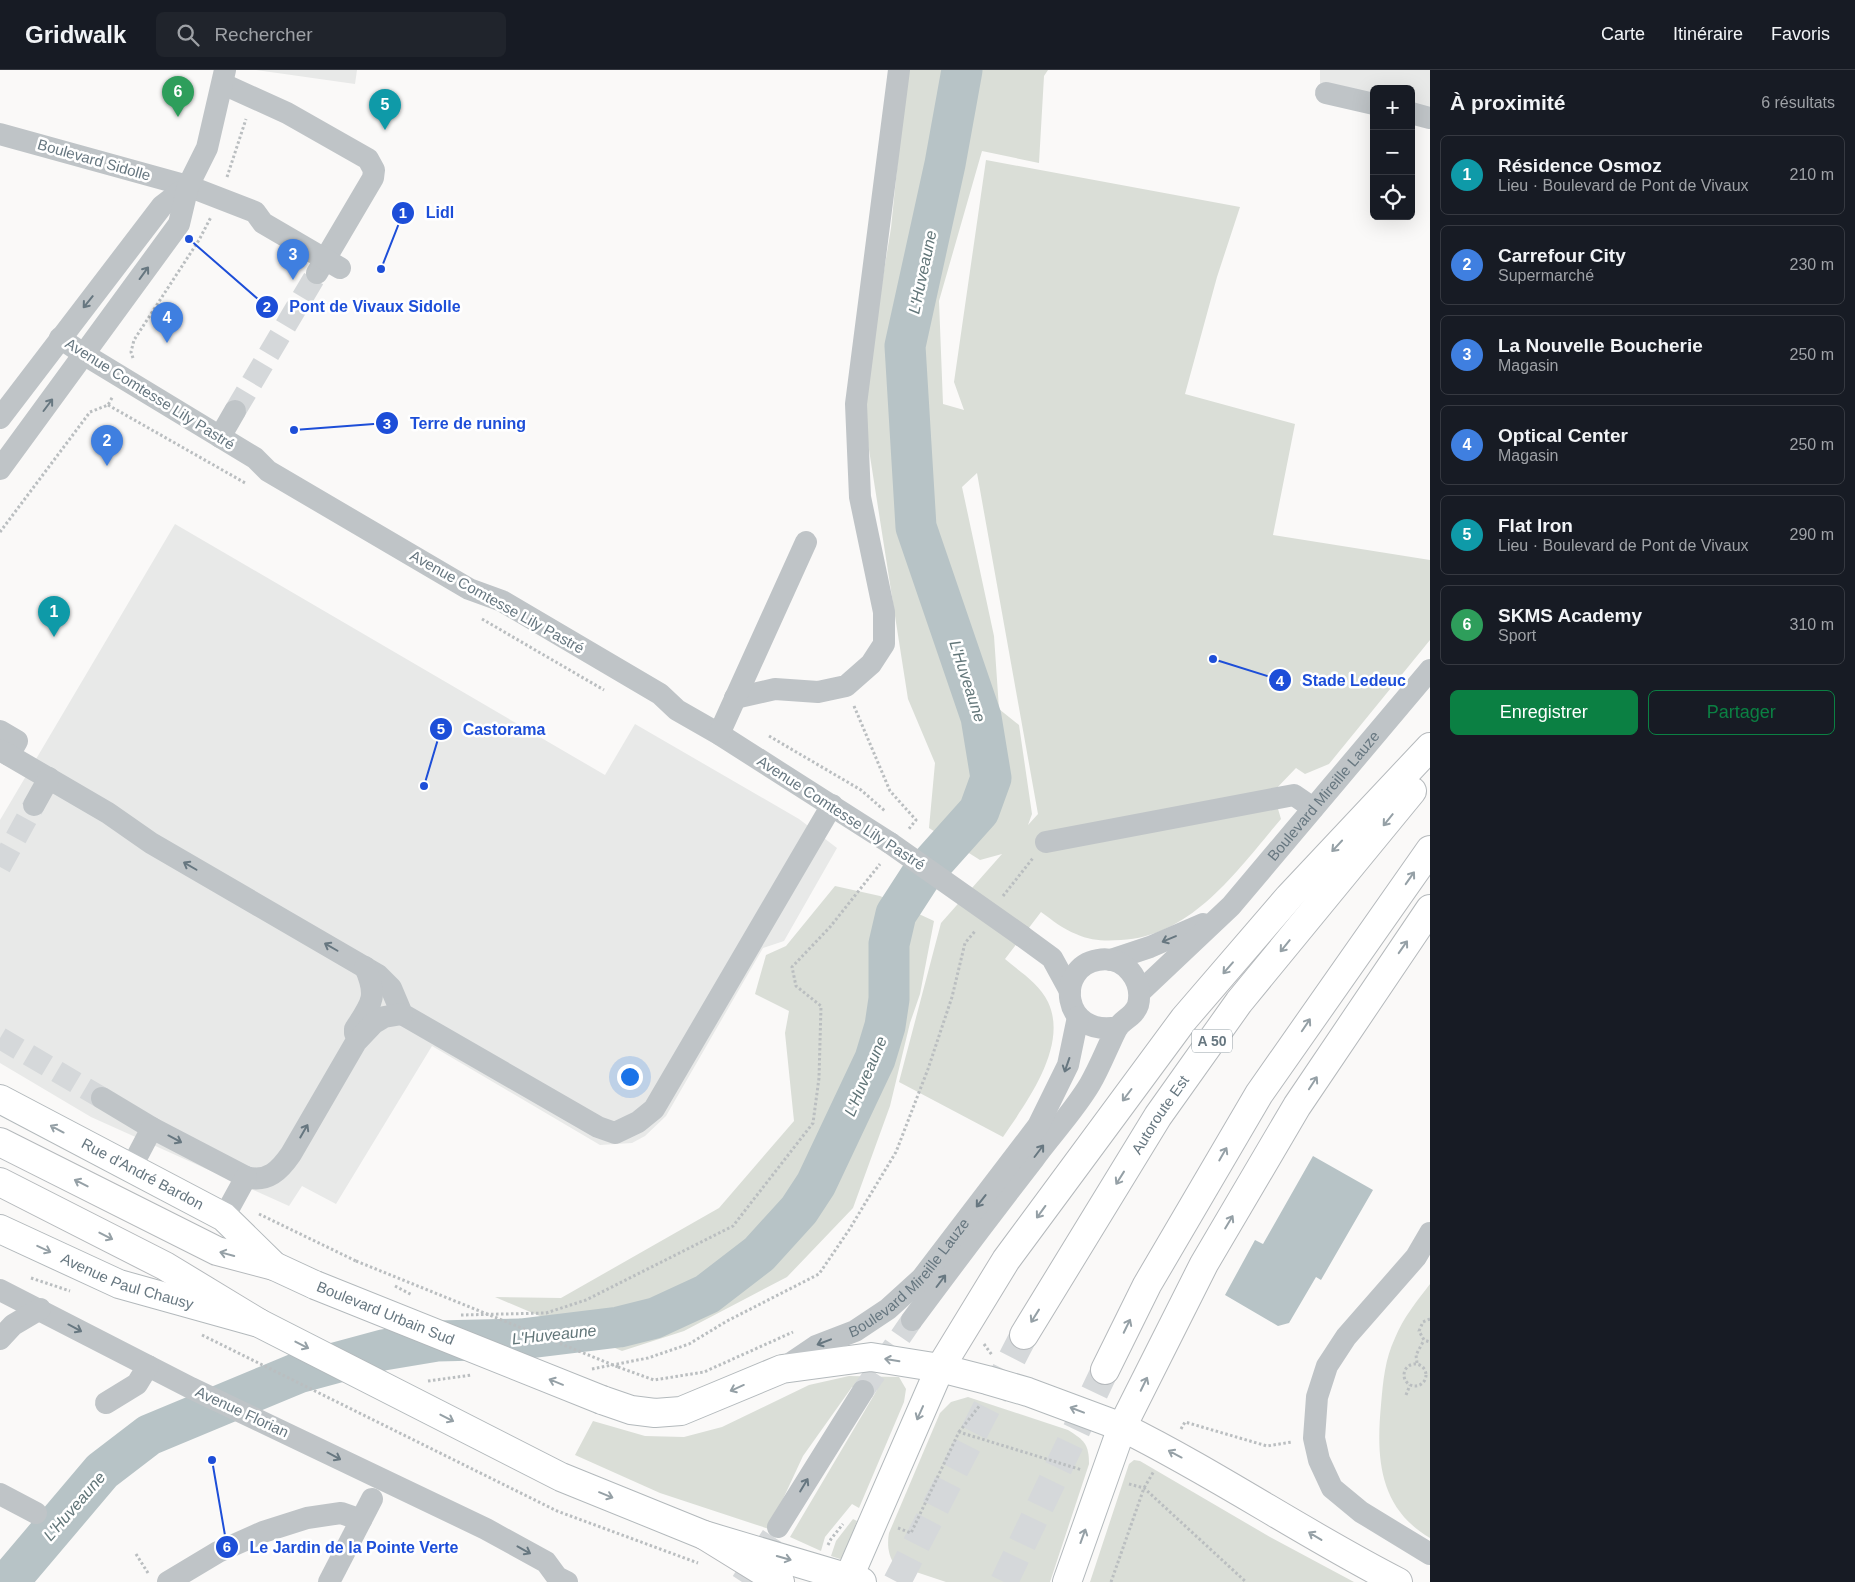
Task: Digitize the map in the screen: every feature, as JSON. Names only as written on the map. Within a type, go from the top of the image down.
[{"type":"main road","points":[[0,1182],[164,1266],[258,1322],[561,1477],[704,1536],[852,1580],[940,1368],[1006,1260],[1184,1019],[1289,896],[1430,747]]},
{"type":"main road","name":"Autoroute Est","points":[[1024,1334],[1158,1116],[1239,1002],[1430,769]]},
{"type":"main road","points":[[1106,1370],[1147,1285],[1259,1094],[1430,850]]},
{"type":"main road","points":[[1067,1582],[1122,1427],[1204,1264],[1292,1115],[1430,909]]},
{"type":"main road","name":"Rue d'André Bardon","points":[[0,1099],[224,1217],[274,1266]]},
{"type":"main road","name":"Boulevard Urbain Sud","points":[[0,1142],[217,1251],[274,1266],[315,1285],[631,1410],[655,1414],[681,1411],[782,1369]]},
{"type":"main road","name":"Avenue Paul Chausy","points":[[0,1229],[119,1284],[258,1322]]},
{"type":"main road","name":"Boulevard Mireille Lauze","points":[[782,1369],[871,1357],[940,1368],[1028,1392],[1122,1427],[1176,1454],[1357,1561],[1398,1582]]},
{"type":"main road","points":[[704,1536],[780,1582]]},
{"type":"street","points":[[735,698],[775,689],[818,692],[846,686],[871,664],[884,644],[884,612],[860,497],[856,404],[899,70]]},
{"type":"street","points":[[0,469],[85,356],[179,224],[188,186],[207,148],[224,77]]},
{"type":"street","name":"Boulevard Sidolle","points":[[0,134],[188,186],[255,212],[264,223],[327,266],[373,178],[374,170],[368,159],[224,77]]},
{"type":"street","points":[[1326,93],[1370,103]]},
{"type":"street","points":[[1415,114],[1430,118]]},
{"type":"street","points":[[0,418],[162,206],[188,186]]},
{"type":"street","name":"Avenue Comtesse Lily Pastré","points":[[60,338],[85,356],[255,458],[268,471],[461,584],[502,601],[660,694],[677,710],[832,805],[1052,958],[1070,991]]},
{"type":"street","points":[[220,437],[235,411]]},
{"type":"street","points":[[0,428],[19,444]]},
{"type":"street","points":[[719,734],[806,542]]},
{"type":"street","name":"Boulevard Mireille Lauze","points":[[1140,992],[1164,971],[1214,920],[1231,906],[1430,670]]},
{"type":"street","points":[[0,731],[17,741],[4,752],[108,813],[151,844],[378,975],[390,988],[402,1014],[598,1127],[615,1133],[638,1122],[654,1108],[832,805]]},
{"type":"street","points":[[34,805],[40,773]]},
{"type":"street","points":[[1046,842],[1294,795],[1313,808]]},
{"type":"street","name":"Boulevard Mireille Lauze","points":[[1110,960],[1150,947],[1214,920]]},
{"type":"street","name":"Avenue Comtesse Lily Pastré","points":[[1052,958],[1087,964]]},
{"type":"street","points":[[1098,960],[1110,960],[1122,964],[1131,971],[1137,981],[1140,992],[1138,1007],[1130,1019],[1118,1027],[1104,1030],[1089,1026],[1078,1018],[1071,1006],[1070,991],[1075,976],[1087,964],[1098,960]]},
{"type":"street","points":[[356,1042],[355,1029],[374,995],[365,967]]},
{"type":"street","points":[[102,1098],[152,1128],[246,1177],[256,1180],[272,1175],[281,1168],[356,1042],[374,1023],[384,1017],[402,1014]]},
{"type":"street","name":"Boulevard Mireille Lauze","points":[[782,1369],[816,1346],[855,1331],[888,1309],[922,1278],[1038,1126],[1068,1065],[1078,1018]]},
{"type":"street","name":"Boulevard Mireille Lauze","points":[[912,1320],[1089,1085],[1118,1027]]},
{"type":"street","points":[[130,1168],[152,1128]]},
{"type":"street","points":[[224,1217],[246,1177]]},
{"type":"street","points":[[1430,1233],[1416,1256],[1346,1337],[1327,1366],[1317,1396],[1314,1438],[1320,1460],[1332,1488],[1361,1512],[1430,1554]]},
{"type":"street","name":"Avenue Florian","points":[[0,1290],[191,1388],[486,1529],[546,1562],[559,1580]]},
{"type":"street","points":[[0,1339],[13,1325],[40,1309]]},
{"type":"street","points":[[106,1403],[137,1384],[148,1366]]},
{"type":"street","points":[[778,1527],[863,1391]]},
{"type":"street","points":[[0,1494],[36,1512]]},
{"type":"street","points":[[329,1582],[372,1499]]},
{"type":"street","points":[[159,1578],[272,1529],[332,1513],[340,1513],[361,1520]]},
{"type":"path","points":[[134,340],[131,352],[134,362]]},
{"type":"path","points":[[0,532],[90,412],[108,405],[253,488]]},
{"type":"path","points":[[478,617],[607,692]]},
{"type":"path","points":[[454,1315],[546,1313],[586,1300],[733,1226],[813,1123],[819,1078],[821,1006],[796,986],[792,967],[830,927],[893,846],[916,820],[890,791],[846,686]]},
{"type":"path","points":[[1002,897],[1046,842]]},
{"type":"path","points":[[587,1370],[648,1358],[690,1344],[727,1321],[819,1274],[849,1230],[896,1152],[946,1016],[965,943],[978,928]]},
{"type":"path","points":[[356,1261],[654,1380],[704,1372],[799,1330]]},
{"type":"path","points":[[395,1286],[420,1298]]},
{"type":"path","points":[[1430,1319],[1420,1326],[1419,1331],[1424,1340],[1430,1342]]},
{"type":"path","points":[[1417,1363],[1416,1355],[1424,1340]]},
{"type":"path","points":[[982,1342],[994,1358]]},
{"type":"path","points":[[228,1347],[547,1506],[706,1566]]},
{"type":"path","points":[[1417,1363],[1425,1368],[1426,1378],[1419,1385],[1410,1385],[1406,1382],[1403,1373],[1408,1365],[1417,1363]]},
{"type":"path","points":[[425,1382],[480,1374]]},
{"type":"path","points":[[1406,1395],[1410,1385]]},
{"type":"path","points":[[892,1526],[911,1533],[959,1432],[980,1405]]},
{"type":"path","points":[[1178,1432],[1185,1422],[1267,1446],[1314,1438]]},
{"type":"path","points":[[959,1432],[1088,1472]]},
{"type":"path","points":[[1111,1582],[1144,1488],[1156,1468]]},
{"type":"path","points":[[1123,1483],[1144,1488],[1246,1582]]},
{"type":"path","points":[[826,1553],[831,1539],[848,1518]]},
{"type":"path","points":[[136,1554],[159,1578]]},
{"type":"shaded area","points":[[256,70],[357,70],[355,84]]},
{"type":"shaded area","points":[[907,70],[1048,70],[1044,76],[1039,163],[982,151],[939,301],[943,404],[964,410],[954,382],[986,160],[1240,207],[1217,277],[1185,394],[1295,424],[1273,535],[1430,560],[1430,640],[1329,764],[1305,774],[1296,768],[1273,792],[1281,819],[1212,897],[1192,913],[1170,926],[1147,936],[1121,940],[1087,938],[1062,927],[1041,912],[1005,959],[1029,978],[1044,995],[1053,1019],[1053,1037],[1049,1055],[1033,1091],[1003,1137],[899,1082],[941,923],[1002,854],[980,860],[929,828],[935,763],[908,699],[862,405],[891,228]],"holes":[[[977,473],[1038,814],[1028,825],[1032,814],[1019,725],[999,709],[994,636],[962,487]]]},
{"type":"shaded area","points":[[1320,70],[1430,70],[1430,110],[1415,106],[1415,85],[1370,85],[1370,96],[1320,86]]},
{"type":"shaded area","points":[[175,524],[605,775],[635,724],[799,819],[837,848],[784,941],[763,948],[666,1116],[645,1136],[632,1143],[600,1145],[432,1046],[336,1204],[302,1186],[289,1206],[91,1117],[0,1063],[0,820]]},
{"type":"shaded area","points":[[835,886],[880,896],[934,921],[920,994],[910,1023],[890,1106],[853,1208],[787,1277],[684,1331],[622,1351],[495,1297],[561,1298],[719,1208],[794,1121],[785,1033],[789,1011],[755,994],[766,955],[786,946]]},
{"type":"shaded area","points":[[1313,1156],[1373,1190],[1321,1280],[1316,1277],[1289,1323],[1278,1326],[1225,1295],[1255,1240],[1263,1244]]},
{"type":"shaded area","points":[[1430,1284],[1430,1538],[1413,1526],[1400,1512],[1391,1497],[1384,1480],[1379,1444],[1383,1387],[1389,1354],[1402,1324]]},
{"type":"shaded area","points":[[849,1376],[899,1377],[906,1389],[904,1402],[859,1508],[852,1504],[825,1537],[821,1551],[790,1537],[877,1390],[852,1387],[803,1456],[769,1529],[660,1493],[575,1455],[593,1421],[645,1436],[684,1437],[722,1427],[809,1385]]},
{"type":"shaded area","points":[[968,1397],[1068,1430],[1082,1440],[1087,1447],[1089,1464],[1050,1582],[946,1582],[895,1565],[889,1554],[889,1533],[940,1413],[951,1402]]},
{"type":"shaded area","points":[[1134,1460],[1140,1461],[1270,1537],[1354,1582],[1090,1582],[1129,1464]]},
{"type":"shaded area","points":[[853,1519],[857,1521],[844,1557],[840,1559],[831,1556],[836,1541]]},
{"type":"waterway","name":"L'Huveaune","points":[[8,1582],[102,1471],[149,1435],[298,1373],[383,1350],[437,1341],[521,1339],[619,1327],[655,1318],[707,1294],[759,1254],[799,1210],[816,1184],[875,1059],[885,1026],[889,999],[889,944],[896,914],[920,877],[979,811],[991,778],[981,717],[916,527],[905,346],[945,164],[962,70]]},
{"type":"tunnel","points":[[235,411],[317,273]]},
{"type":"tunnel","points":[[0,867],[34,805]]},
{"type":"tunnel","points":[[0,1038],[102,1098]]},
{"type":"tunnel","points":[[863,1391],[912,1320]]},
{"type":"tunnel","points":[[897,1582],[1024,1335]]},
{"type":"tunnel","points":[[1004,1582],[1105,1370]]},
{"type":"tunnel","points":[[742,1582],[778,1527]]},
{"type":"place","name":"SKMS Academy","points":[[178,117]]},
{"type":"place","name":"Flat Iron","points":[[385,130]]},
{"type":"place","name":"Pont de Vivaux Sidolle","points":[[189,239]]},
{"type":"place","name":"Lidl","points":[[381,269]]},
{"type":"place","name":"La Nouvelle Boucherie","points":[[293,280]]},
{"type":"place","name":"Optical Center","points":[[167,343]]},
{"type":"place","name":"Terre de runing","points":[[294,430]]},
{"type":"place","name":"Carrefour City","points":[[107,466]]},
{"type":"place","name":"Résidence Osmoz","points":[[54,637]]},
{"type":"place","name":"Stade Ledeuc","points":[[1213,659]]},
{"type":"place","name":"Castorama","points":[[424,786]]},
{"type":"place","name":"Le Jardin de la Pointe Verte","points":[[212,1460]]}]
